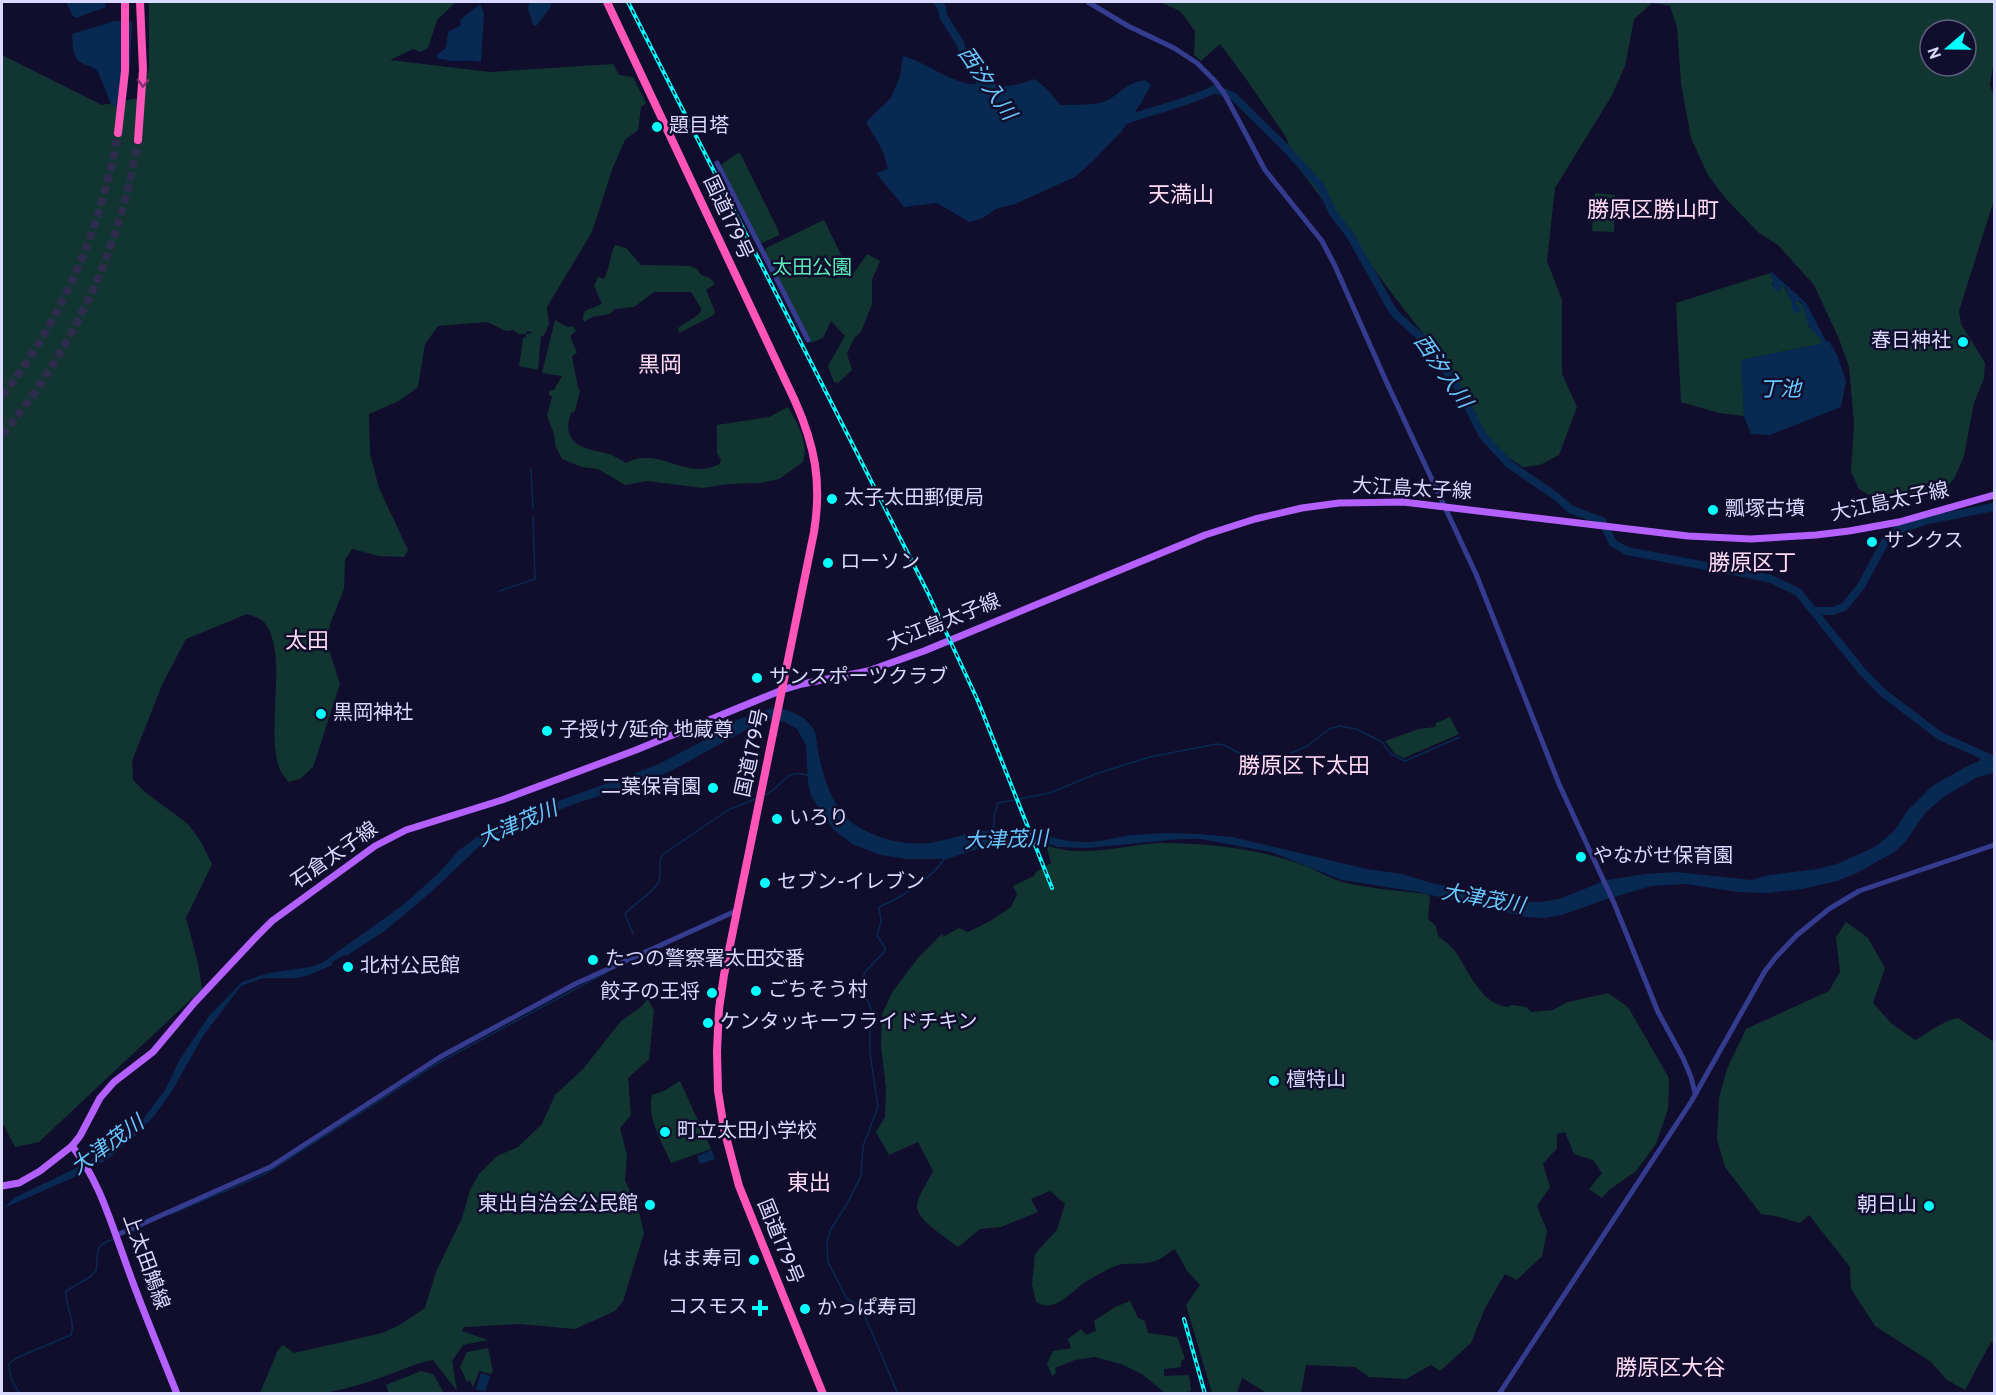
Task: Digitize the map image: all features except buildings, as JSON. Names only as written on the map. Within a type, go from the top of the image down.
[{"type":"highway","points":[[118,133],[125,71],[123,2]]},
{"type":"highway","points":[[138,140],[143,70],[140,2]]},
{"type":"highway","name":"国道179号","points":[[607,2],[795,401],[811,440],[817,475],[816,515],[719,1009],[717,1051],[722,1118],[740,1186],[823,1394]]},
{"type":"main road","name":"大江島太子線","points":[[782,690],[868,671],[924,651],[1221,529],[1302,508],[1339,503],[1403,502],[1596,525],[1713,537],[1751,538],[1816,535],[1899,522],[1995,495]]},
{"type":"main road","name":"石倉太子線","points":[[2,1186],[18,1183],[40,1171],[72,1146],[80,1136],[100,1098],[114,1082],[153,1053],[195,1002],[258,934],[272,921],[375,846],[406,830],[502,800],[636,750],[782,690]]},
{"type":"main road","name":"上太田鵤線","points":[[72,1146],[81,1157],[103,1197],[122,1254],[177,1394]]},
{"type":"street","points":[[1088,2],[1128,26],[1174,48],[1197,63],[1224,93],[1265,170],[1311,226],[1331,258],[1476,574],[1559,784],[1614,903],[1658,1012],[1683,1058],[1695,1093]]},
{"type":"street","points":[[717,163],[808,340]]},
{"type":"street","points":[[1499,1394],[1659,1153],[1765,971],[1784,948],[1844,898],[1995,845]]},
{"type":"street","points":[[117,1235],[270,1167],[440,1057],[585,979],[738,910]]},
{"type":"green space","points":[[149,2],[456,2],[437,20],[428,48],[420,52],[413,49],[390,60],[490,72],[613,64],[619,75],[633,77],[646,103],[641,107],[638,130],[625,140],[613,167],[592,232],[547,307],[549,324],[543,337],[541,335],[538,370],[519,366],[523,338],[526,338],[526,334],[533,333],[528,331],[525,334],[518,334],[513,330],[506,331],[487,322],[438,326],[425,344],[418,387],[399,401],[369,414],[370,454],[379,488],[408,550],[404,557],[379,556],[352,549],[345,560],[344,589],[330,624],[327,644],[340,684],[313,767],[300,779],[288,782],[280,770],[276,754],[274,735],[275,653],[271,636],[264,622],[247,614],[186,639],[162,685],[132,761],[133,780],[145,792],[188,824],[201,842],[212,864],[186,918],[198,963],[202,989],[39,1142],[15,1147],[2,1122],[2,55],[102,105],[139,98],[149,69]]},
{"type":"green space","points":[[1160,2],[1994,2],[1994,60],[1990,85],[1994,97],[1994,200],[1959,311],[1961,324],[1985,363],[1984,378],[1974,403],[1964,456],[1954,479],[1943,490],[1932,492],[1869,495],[1859,489],[1851,472],[1854,423],[1849,367],[1839,339],[1814,285],[1778,245],[1759,233],[1726,199],[1708,175],[1691,138],[1681,84],[1677,27],[1670,6],[1652,3],[1634,19],[1625,66],[1611,97],[1555,188],[1547,261],[1562,300],[1562,374],[1577,407],[1559,455],[1540,465],[1523,467],[1506,456],[1481,430],[1437,351],[1296,164],[1286,137],[1220,44],[1201,61],[1194,55],[1195,31],[1180,11]]},
{"type":"green space","points":[[738,153],[779,232],[779,235],[762,243],[721,167]]},
{"type":"green space","points":[[1595,193],[1615,195],[1614,232],[1592,231]]},
{"type":"green space","name":"太田公園","points":[[824,220],[849,271],[854,273],[867,254],[880,261],[872,280],[872,304],[861,332],[854,338],[847,354],[852,370],[838,383],[834,382],[828,366],[845,336],[831,321],[823,338],[811,343],[765,252],[766,248]]},
{"type":"green space","points":[[615,245],[626,248],[641,265],[690,266],[697,269],[701,275],[710,278],[715,284],[706,290],[715,311],[714,315],[679,333],[678,328],[702,310],[691,292],[654,292],[634,307],[614,309],[610,314],[592,317],[584,322],[585,311],[602,304],[594,286],[598,277],[604,279]]},
{"type":"green space","points":[[1770,273],[1773,280],[1772,285],[1782,284],[1785,288],[1793,303],[1792,309],[1796,300],[1803,305],[1809,327],[1822,342],[1742,360],[1744,416],[1719,413],[1681,402],[1676,303]]},
{"type":"green space","points":[[555,320],[567,327],[573,326],[576,331],[571,335],[571,339],[577,353],[572,356],[580,391],[568,427],[573,440],[583,447],[611,455],[626,463],[646,458],[702,469],[720,464],[721,460],[717,453],[717,425],[769,417],[788,407],[804,441],[803,462],[779,479],[703,488],[647,481],[625,485],[598,469],[582,467],[562,459],[547,416],[552,397],[549,391],[554,390],[562,376],[542,373]]},
{"type":"green space","points":[[1450,717],[1459,734],[1404,758],[1395,754],[1385,741],[1419,729],[1435,727],[1436,723]]},
{"type":"green space","points":[[1160,843],[1213,845],[1248,850],[1300,864],[1346,883],[1428,894],[1430,898],[1428,919],[1436,926],[1438,936],[1453,949],[1477,986],[1490,1000],[1508,1007],[1511,1005],[1526,1007],[1531,1012],[1553,1010],[1568,1002],[1608,993],[1628,1007],[1669,1078],[1668,1109],[1656,1144],[1636,1171],[1609,1190],[1602,1198],[1589,1189],[1602,1173],[1593,1160],[1574,1154],[1565,1132],[1557,1134],[1557,1148],[1543,1164],[1550,1187],[1537,1206],[1547,1231],[1542,1256],[1517,1280],[1505,1274],[1485,1308],[1471,1343],[1440,1371],[1431,1365],[1406,1379],[1369,1377],[1355,1367],[1306,1365],[1301,1393],[1267,1393],[1242,1378],[1237,1393],[1212,1393],[1186,1305],[1200,1285],[1187,1271],[1175,1249],[1155,1261],[1122,1264],[1114,1267],[1084,1283],[1056,1304],[1043,1305],[1036,1302],[1032,1284],[1035,1254],[1057,1230],[1065,1204],[1050,1191],[1031,1199],[1038,1212],[1001,1227],[980,1229],[958,1247],[927,1223],[918,1212],[919,1198],[933,1171],[918,1142],[889,1155],[876,1132],[885,1117],[886,1088],[881,1046],[882,1014],[893,991],[918,958],[942,934],[943,937],[959,928],[968,932],[1011,907],[1017,894],[1013,886],[1034,876],[1036,872],[1051,863],[1046,845],[1074,851],[1088,851]]},
{"type":"green space","points":[[1846,922],[1868,938],[1885,968],[1873,1003],[1892,1024],[1915,1040],[1941,1024],[1958,1018],[1994,1042],[1994,1343],[1991,1342],[1965,1390],[1947,1380],[1931,1362],[1875,1326],[1851,1289],[1850,1267],[1809,1215],[1800,1223],[1761,1214],[1725,1167],[1717,1139],[1719,1098],[1727,1069],[1746,1029],[1829,991],[1840,972],[1836,937]]},
{"type":"green space","points":[[648,999],[654,1011],[649,1059],[628,1078],[631,1115],[620,1128],[627,1155],[625,1180],[639,1212],[644,1233],[623,1301],[615,1311],[575,1329],[520,1324],[464,1327],[462,1331],[488,1340],[463,1345],[452,1361],[457,1391],[433,1360],[328,1393],[260,1393],[278,1350],[283,1345],[294,1353],[382,1333],[398,1326],[425,1308],[436,1272],[462,1218],[470,1190],[479,1174],[497,1156],[518,1147],[542,1124],[555,1095],[583,1069],[621,1021]]},
{"type":"green space","points":[[680,1081],[711,1149],[671,1163],[653,1121],[651,1103],[652,1095]]},
{"type":"green space","points":[[1130,1301],[1138,1318],[1145,1321],[1148,1333],[1177,1337],[1185,1358],[1181,1362],[1181,1367],[1164,1369],[1164,1376],[1189,1375],[1191,1391],[1165,1393],[1142,1374],[1121,1364],[1095,1357],[1075,1360],[1055,1368],[1056,1373],[1052,1376],[1047,1364],[1053,1351],[1071,1348],[1068,1339],[1081,1329],[1086,1335],[1096,1331],[1094,1321],[1115,1307]]},
{"type":"green space","points":[[488,1348],[493,1371],[491,1374],[479,1371],[473,1387],[470,1380],[467,1382],[460,1367],[467,1352]]},
{"type":"green space","points":[[421,1371],[433,1374],[444,1393],[389,1393],[386,1385]]},
{"type":"water","points":[[66,2],[105,2],[106,7],[76,18],[72,15]]},
{"type":"water","points":[[551,2],[551,7],[536,26],[533,25],[528,8],[529,3]]},
{"type":"water","points":[[480,4],[484,13],[481,62],[438,59],[436,56],[446,48],[448,32],[461,25],[460,20]]},
{"type":"water","points":[[115,21],[132,22],[125,106],[112,106],[98,72],[77,60],[73,45],[72,34]]},
{"type":"water","points":[[903,56],[968,84],[990,82],[1007,86],[1035,79],[1060,105],[1103,102],[1127,86],[1138,82],[1145,80],[1151,85],[1121,132],[1075,177],[969,222],[937,203],[904,207],[876,173],[888,169],[883,151],[866,122],[891,98],[900,76]]},
{"type":"water","name":"丁池","points":[[1772,272],[1806,303],[1826,341],[1829,341],[1837,355],[1846,381],[1841,407],[1770,435],[1751,434],[1744,416],[1741,360],[1822,342],[1809,326],[1801,302],[1795,301],[1801,310],[1795,313],[1785,287],[1781,284],[1782,290],[1778,292],[1773,287],[1770,273]]},
{"type":"water","name":"大津茂川","points":[[776,707],[800,716],[808,722],[816,735],[817,748],[828,786],[838,807],[854,824],[882,838],[911,843],[930,843],[990,830],[1029,833],[1082,842],[1145,834],[1182,833],[1232,837],[1367,869],[1402,874],[1428,882],[1524,902],[1559,899],[1607,880],[1646,874],[1676,872],[1751,880],[1837,864],[1875,847],[1894,831],[1908,810],[1932,786],[1980,759],[1994,754],[1994,773],[1978,777],[1945,796],[1925,813],[1906,841],[1896,851],[1857,873],[1837,881],[1802,889],[1767,893],[1738,892],[1686,884],[1651,886],[1562,915],[1545,918],[1526,917],[1418,892],[1342,880],[1271,852],[1201,839],[1088,848],[1058,847],[1046,843],[1022,841],[996,847],[983,847],[947,859],[907,859],[881,855],[852,844],[834,830],[811,796],[806,745],[797,729],[785,722],[770,719],[669,772],[501,832],[482,844],[385,931],[346,956],[332,962],[332,965],[297,978],[263,978],[241,986],[203,1036],[172,1091],[154,1116],[136,1135],[108,1159],[79,1175],[4,1208],[14,1198],[89,1162],[138,1126],[165,1090],[180,1059],[209,1016],[242,982],[269,973],[322,963],[403,905],[439,873],[458,851],[485,831],[504,821],[657,765],[737,720]]},
{"type":"water","points":[[712,1150],[715,1159],[700,1164],[697,1156]]},
{"type":"water","points":[[481,1373],[490,1376],[485,1392],[476,1389]]},
{"type":"waterway","name":"西汐入川","points":[[937,2],[960,43],[967,64],[987,92]]},
{"type":"waterway","name":"西汐入川","points":[[1123,121],[1193,99],[1215,89],[1233,96],[1284,146],[1321,187],[1333,213],[1350,235],[1396,315],[1421,337],[1434,353],[1460,391],[1483,436],[1509,464],[1557,497],[1570,509],[1602,521],[1613,543],[1627,551],[1771,579],[1798,592],[1861,670],[1882,692],[1940,736],[1994,760]]},
{"type":"waterway","points":[[531,469],[533,509]]},
{"type":"waterway","name":"西汐入川","points":[[1815,611],[1833,611],[1844,607],[1861,586],[1886,540],[1895,531],[1928,520],[1994,507]]},
{"type":"waterway","points":[[500,591],[535,579],[533,517]]},
{"type":"waterway","name":"大津茂川","points":[[993,831],[998,803],[1050,793],[1098,773],[1150,757],[1216,744],[1224,745],[1241,754],[1261,753],[1278,759],[1309,745],[1329,729],[1340,726],[1356,729],[1382,742],[1391,754],[1405,761],[1460,737]]},
{"type":"waterway","points":[[765,795],[790,776],[796,774],[810,776]]},
{"type":"waterway","points":[[633,934],[625,914],[658,883],[662,855],[728,810],[755,799]]},
{"type":"waterway","points":[[898,1394],[861,1307],[847,1299],[828,1262],[827,1241],[831,1229],[861,1176],[863,1146],[878,1107],[870,1053],[872,1011],[864,992],[862,979],[866,971],[885,951],[877,935],[881,922],[879,907],[915,887],[945,858]]},
{"type":"waterway","points":[[171,1214],[265,1174],[438,1063],[607,972]]},
{"type":"waterway","points":[[130,1233],[142,1227]]},
{"type":"waterway","points":[[20,1394],[12,1380],[9,1364],[16,1358],[71,1335],[72,1325],[66,1291],[96,1271],[99,1247],[114,1239]]},
{"type":"tunnel","points":[[2,396],[24,367],[43,336],[76,272],[101,204],[118,133]]},
{"type":"tunnel","points":[[2,435],[51,368],[90,296],[119,220],[138,140]]},
{"type":"railway","points":[[628,2],[927,591],[978,701],[1052,888]]},
{"type":"railway","points":[[1184,1319],[1205,1394]]},
{"type":"place","name":"題目塔","points":[[657,127]]},
{"type":"place","name":"春日神社","points":[[1963,342]]},
{"type":"place","name":"太子太田郵便局","points":[[832,499]]},
{"type":"place","name":"瓢塚古墳","points":[[1713,510]]},
{"type":"place","name":"サンクス","points":[[1872,542]]},
{"type":"place","name":"ローソン","points":[[828,563]]},
{"type":"place","name":"サンスポーツクラブ","points":[[757,678]]},
{"type":"place","name":"黒岡神社","points":[[321,714]]},
{"type":"place","name":"子授け/延命 地蔵尊","points":[[547,731]]},
{"type":"place","name":"二葉保育園","points":[[713,788]]},
{"type":"place","name":"いろり","points":[[777,819]]},
{"type":"place","name":"やながせ保育園","points":[[1581,857]]},
{"type":"place","name":"セブン-イレブン","points":[[765,883]]},
{"type":"place","name":"たつの警察署太田交番","points":[[593,960]]},
{"type":"place","name":"北村公民館","points":[[348,967]]},
{"type":"place","name":"ごちそう村","points":[[756,991]]},
{"type":"place","name":"餃子の王将","points":[[712,993]]},
{"type":"place","name":"ケンタッキーフライドチキン","points":[[708,1023]]},
{"type":"place","name":"檀特山","points":[[1274,1081]]},
{"type":"place","name":"町立太田小学校","points":[[665,1132]]},
{"type":"place","name":"東出自治会公民館","points":[[650,1205]]},
{"type":"place","name":"朝日山","points":[[1929,1206]]},
{"type":"place","name":"はま寿司","points":[[754,1260]]},
{"type":"place","name":"コスモス","points":[[760,1308]]},
{"type":"place","name":"かっぱ寿司","points":[[805,1309]]},
{"type":"district","name":"天満山","points":[[1181,196]]},
{"type":"district","name":"勝原区勝山町","points":[[1653,211]]},
{"type":"district","name":"黒岡","points":[[660,366]]},
{"type":"district","name":"勝原区丁","points":[[1752,564]]},
{"type":"district","name":"太田","points":[[307,642]]},
{"type":"district","name":"勝原区下太田","points":[[1304,767]]},
{"type":"district","name":"東出","points":[[809,1184]]},
{"type":"district","name":"勝原区大谷","points":[[1670,1369]]}]
